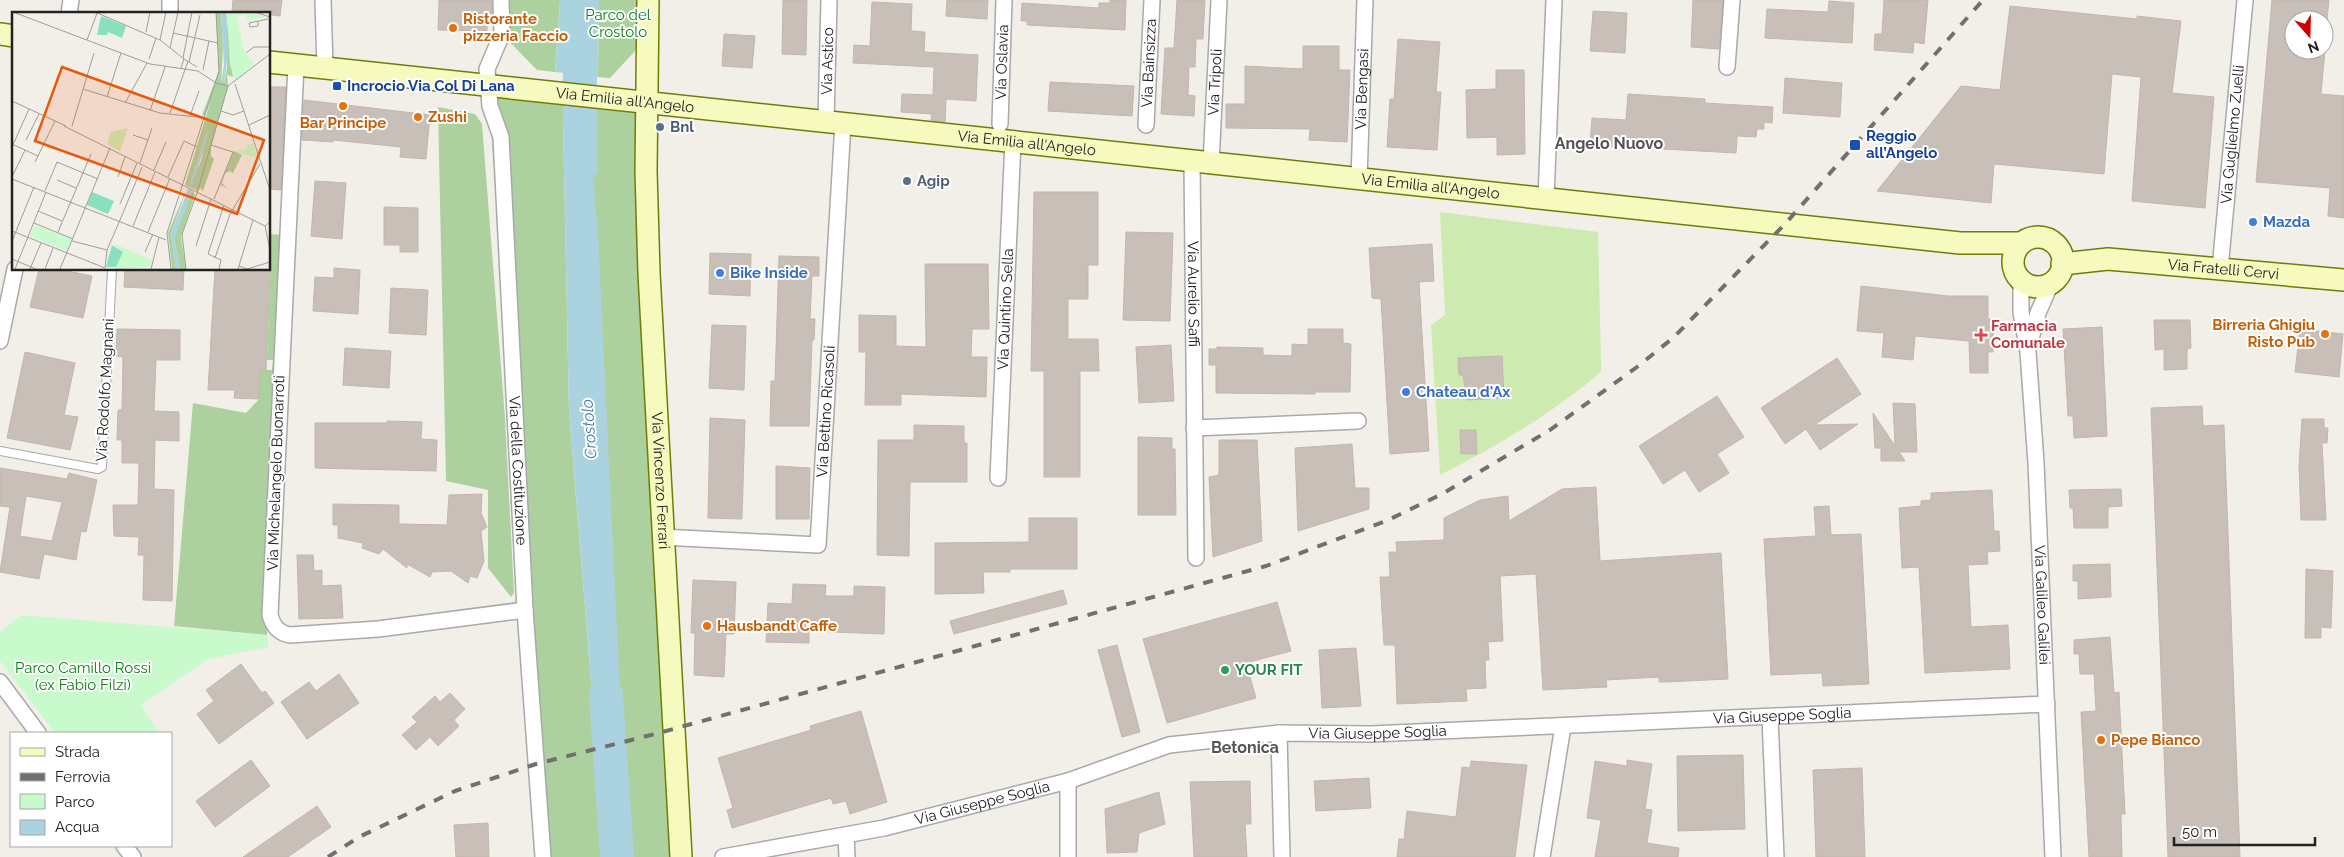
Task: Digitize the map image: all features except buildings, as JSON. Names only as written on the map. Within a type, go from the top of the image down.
[{"type":"main road","name":"Via Vincenzo Ferrari","points":[[648,0],[648,226],[662,537],[680,857]]},
{"type":"main road","name":"Via Emilia all'Angelo","points":[[270,62],[609,100],[834,122],[1960,243]]},
{"type":"main road","points":[[2035,237],[2051,241],[2061,254],[2062,264],[2057,278],[2051,283],[2036,288],[2017,273],[1960,243],[2021,244],[2035,237]]},
{"type":"main road","name":"Via Fratelli Cervi","points":[[2051,241],[2103,259]]},
{"type":"main road","points":[[2017,273],[2014,255],[2021,244]]},
{"type":"main road","name":"Via Fratelli Cervi","points":[[2062,264],[2103,259],[2344,280]]},
{"type":"street","points":[[323,0],[325,68]]},
{"type":"street","name":"Via della Costituzione","points":[[501,0],[502,34],[487,69],[490,106],[501,137],[525,610],[543,857]]},
{"type":"street","name":"Via Astico","points":[[829,0],[834,122]]},
{"type":"street","name":"Via Oslavia","points":[[1000,124],[1004,0]]},
{"type":"street","name":"Via Bainsizza","points":[[1146,125],[1152,0]]},
{"type":"street","name":"Via Tripoli","points":[[1202,163],[1219,0]]},
{"type":"street","name":"Via Bengasi","points":[[1359,179],[1365,0]]},
{"type":"street","points":[[1546,198],[1554,0]]},
{"type":"street","points":[[1727,67],[1732,0]]},
{"type":"street","name":"Via Guglielmo Zuelli","points":[[2220,269],[2245,0]]},
{"type":"street","name":"Via Michelangelo Buonarroti","points":[[296,65],[278,419],[270,615],[272,623],[282,633],[290,635],[378,629],[525,610]]},
{"type":"street","name":"Via Bettino Ricasoli","points":[[662,537],[818,545],[834,122]]},
{"type":"street","name":"Via Quintino Sella","points":[[998,478],[1013,141]]},
{"type":"street","name":"Via Aurelio Saffi","points":[[1196,558],[1194,428],[1202,163]]},
{"type":"street","points":[[0,341],[15,270]]},
{"type":"street","name":"Via Galileo Galilei","points":[[2017,273],[2028,352],[2047,704],[2053,857]]},
{"type":"street","name":"Via Galileo Galilei","points":[[2028,352],[2038,313],[2051,283]]},
{"type":"street","points":[[1194,428],[1358,421]]},
{"type":"street","points":[[0,682],[37,732]]},
{"type":"street","name":"Via Giuseppe Soglia","points":[[723,857],[884,828],[1068,781],[1168,745],[1279,734],[1370,734],[1770,718],[2047,704]]},
{"type":"street","points":[[1770,718],[1776,857]]},
{"type":"street","points":[[1542,857],[1563,726]]},
{"type":"street","points":[[1279,734],[1282,857]]},
{"type":"street","points":[[1068,781],[1068,857]]},
{"type":"street","points":[[846,835],[846,857]]},
{"type":"street","points":[[125,847],[133,857]]},
{"type":"lane","name":"Via Rodolfo Magnani","points":[[0,451],[98,469],[102,467],[112,270]]},
{"type":"green space","name":"Parco del Crostolo","points":[[501,0],[560,0],[555,72],[537,70],[502,34]]},
{"type":"green space","name":"Parco del Crostolo","points":[[599,0],[636,0],[636,50],[610,78],[598,77]]},
{"type":"green space","points":[[488,86],[648,104],[681,857],[628,857],[620,763],[598,768],[605,857],[543,857]],"holes":[[[563,120],[622,736],[596,743],[569,410]]]},
{"type":"green space","points":[[438,107],[475,114],[482,124],[505,418],[514,593],[511,597],[488,568],[488,490],[446,481]]},
{"type":"green space","points":[[1440,212],[1598,232],[1601,372],[1563,402],[1524,428],[1483,453],[1440,475],[1431,325],[1445,315]]},
{"type":"green space","points":[[270,234],[283,235],[267,635],[174,626],[193,403],[246,413],[259,399],[260,370],[272,370],[273,360],[267,360]]},
{"type":"green space","name":"Parco Camillo Rossi (ex Fabio Filzi)","points":[[21,615],[267,635],[268,647],[208,659],[141,705],[158,732],[54,732],[0,661],[0,632]]},
{"type":"water","points":[[560,0],[599,0],[598,77],[555,72]]},
{"type":"water","points":[[563,120],[588,123],[598,234],[622,736],[596,743],[569,410]]},
{"type":"water","points":[[620,763],[628,857],[605,857],[598,768]]},
{"type":"waterway","name":"Crostolo","points":[[579,0],[581,167]]},
{"type":"waterway","name":"Crostolo","points":[[606,695],[617,857]]},
{"type":"railway","points":[[328,857],[359,837],[455,791],[536,764],[655,734],[1266,566],[1386,521],[1442,494],[1550,430],[1637,367],[1673,338],[1785,224],[1983,0]]},
{"type":"place","name":"Ristorante pizzeria Faccio","points":[[453,28]]},
{"type":"place","name":"Incrocio Via Col Di Lana","points":[[337,86]]},
{"type":"place","name":"Bar Principe","points":[[343,106]]},
{"type":"place","name":"Zushi","points":[[418,117]]},
{"type":"place","name":"Bnl","points":[[660,127]]},
{"type":"place","name":"Reggio all’Angelo","points":[[1855,145]]},
{"type":"place","name":"Agip","points":[[907,181]]},
{"type":"place","name":"Mazda","points":[[2253,222]]},
{"type":"place","name":"Bike Inside","points":[[720,273]]},
{"type":"place","name":"Birreria Ghigiu Risto Pub","points":[[2325,334]]},
{"type":"place","name":"Farmacia Comunale","points":[[1981,335]]},
{"type":"place","name":"Chateau d'Ax","points":[[1406,392]]},
{"type":"place","name":"Hausbandt Caffe","points":[[707,626]]},
{"type":"place","name":"YOUR FIT","points":[[1225,670]]},
{"type":"place","name":"Pepe Bianco","points":[[2101,740]]},
{"type":"district","name":"Angelo Nuovo","points":[[1609,143]]},
{"type":"district","name":"Betonica","points":[[1245,747]]}]
